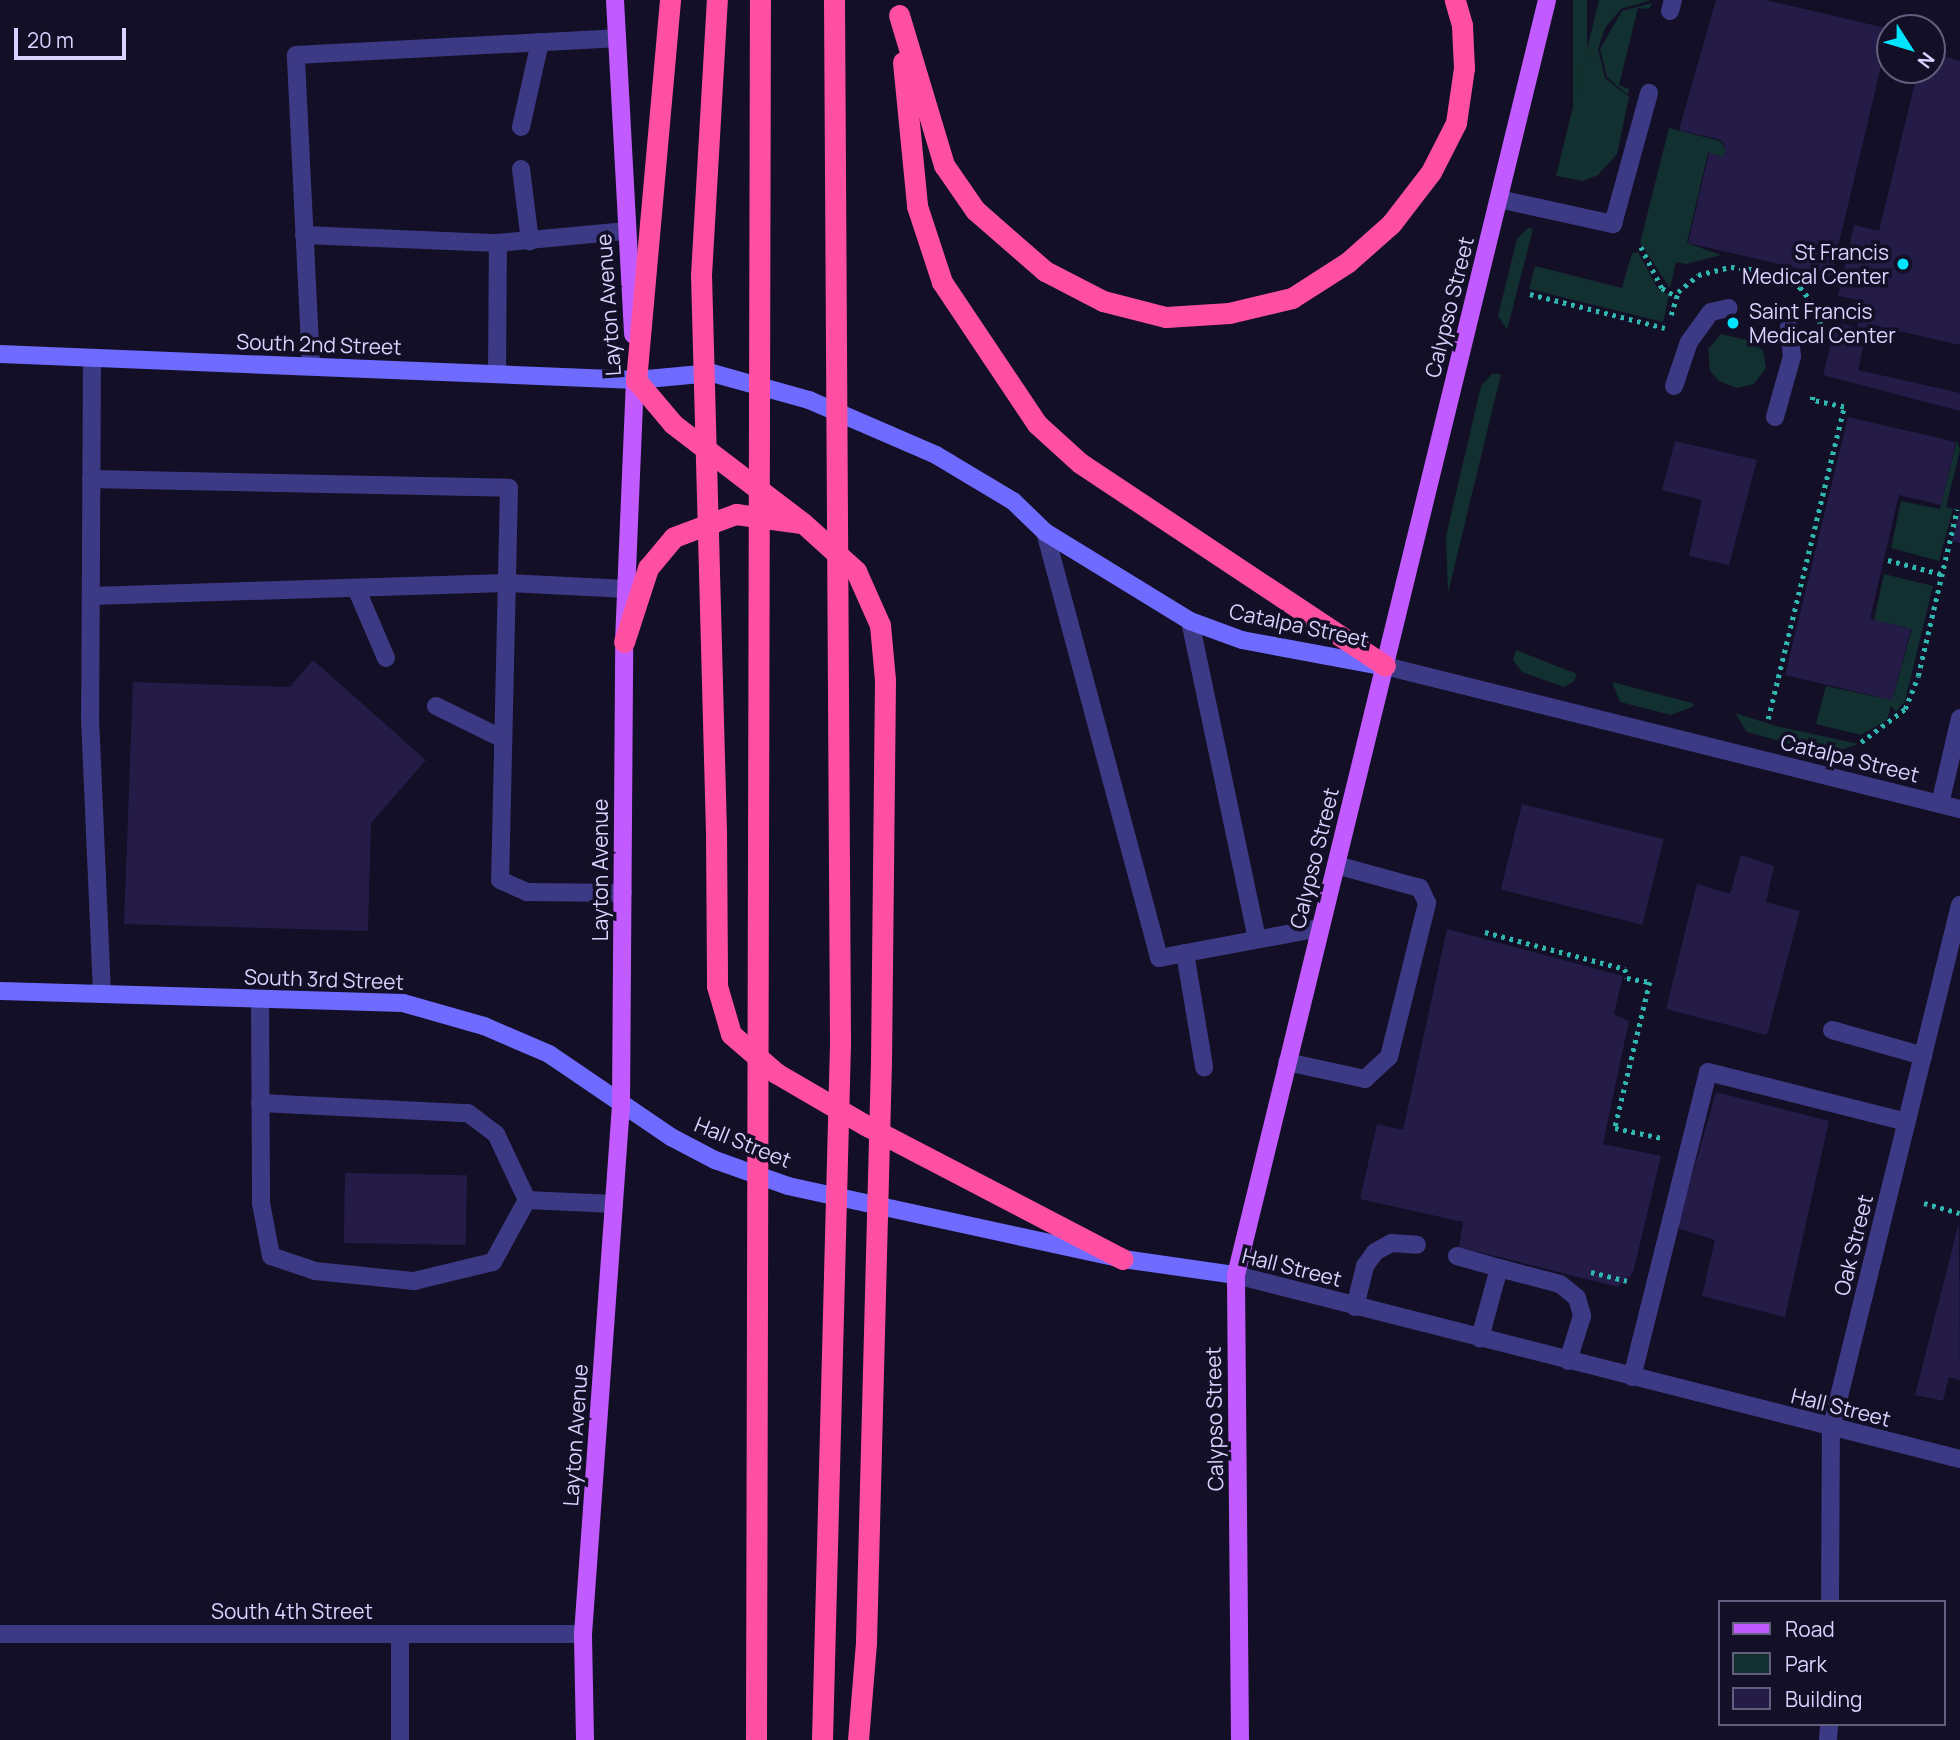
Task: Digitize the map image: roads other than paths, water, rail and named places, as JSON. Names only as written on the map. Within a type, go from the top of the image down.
[{"type":"highway","points":[[670,0],[636,380],[673,424],[803,523],[856,571],[880,625],[886,680],[881,1061],[866,1643],[858,1740]]},
{"type":"highway","points":[[717,0],[701,275],[716,832],[717,986],[731,1034],[776,1073],[856,1119],[1123,1259]]},
{"type":"highway","points":[[755,1740],[760,0]]},
{"type":"highway","points":[[822,1740],[840,1041],[834,0]]},
{"type":"highway","points":[[899,7],[944,165],[975,210],[1045,271],[1103,301],[1166,317],[1229,313],[1292,298],[1348,262],[1391,224],[1431,172],[1456,123],[1464,68],[1462,24],[1455,0]]},
{"type":"highway","points":[[899,7],[917,206],[942,282],[1037,424],[1080,463],[1385,666]]},
{"type":"highway","points":[[624,642],[648,568],[674,537],[736,514],[803,523]]},
{"type":"main road","name":"Layton Avenue","points":[[585,1740],[583,1634],[621,1105],[624,642],[636,380],[615,0]]},
{"type":"main road","name":"Calypso Street","points":[[1240,1740],[1236,1275],[1547,0]]},
{"type":"main road","name":"South 2nd Street","points":[[0,354],[636,380]]},
{"type":"main road","name":"Catalpa Street","points":[[636,380],[712,373],[809,400],[936,455],[1013,501],[1045,532],[1190,621],[1242,640],[1385,666]]},
{"type":"main road","name":"South 3rd Street","points":[[0,991],[403,1003],[484,1026],[549,1054],[621,1105]]},
{"type":"main road","name":"Hall Street","points":[[621,1105],[716,1160],[788,1186],[1123,1259],[1236,1275]]},
{"type":"street","points":[[311,366],[296,55],[617,38]]},
{"type":"street","points":[[521,127],[540,42]]},
{"type":"street","points":[[1499,199],[1613,224],[1649,93]]},
{"type":"street","points":[[521,169],[530,241]]},
{"type":"street","points":[[304,236],[498,243],[626,231]]},
{"type":"street","points":[[497,374],[498,243]]},
{"type":"street","points":[[1674,386],[1689,342],[1711,312],[1729,308]]},
{"type":"street","points":[[1775,417],[1792,356],[1789,327]]},
{"type":"street","points":[[92,358],[90,718],[102,994]]},
{"type":"street","points":[[91,479],[509,488],[500,880],[527,892],[623,893]]},
{"type":"street","points":[[1045,532],[1159,958],[1320,928]]},
{"type":"street","points":[[91,596],[506,583],[627,589]]},
{"type":"street","points":[[356,588],[386,658]]},
{"type":"street","points":[[1190,621],[1257,938]]},
{"type":"street","name":"Catalpa Street","points":[[1385,666],[1960,809]]},
{"type":"street","points":[[436,706],[503,739]]},
{"type":"street","points":[[1940,804],[1960,718]]},
{"type":"street","points":[[1287,1062],[1365,1079],[1389,1057],[1427,903],[1420,888],[1336,865]]},
{"type":"street","name":"Oak Street","points":[[1830,1600],[1831,1429],[1923,1056],[1952,969],[1960,905]]},
{"type":"street","points":[[1185,953],[1204,1067]]},
{"type":"street","points":[[260,999],[261,1203],[271,1256],[315,1270],[414,1281],[493,1262],[527,1200]]},
{"type":"street","points":[[1832,1030],[1923,1056]]},
{"type":"street","points":[[1632,1377],[1708,1072],[1907,1122]]},
{"type":"street","points":[[260,1103],[468,1113],[496,1134],[527,1200]]},
{"type":"street","points":[[527,1200],[614,1204]]},
{"type":"street","points":[[1356,1307],[1365,1266],[1376,1252],[1391,1243],[1417,1245]]},
{"type":"street","points":[[1457,1256],[1560,1284],[1577,1298],[1582,1316],[1568,1361]]},
{"type":"street","points":[[1480,1338],[1499,1268]]},
{"type":"street","name":"Hall Street","points":[[1236,1275],[1960,1460]]},
{"type":"street","name":"South 4th Street","points":[[0,1634],[583,1634]]},
{"type":"street","points":[[400,1634],[400,1740]]},
{"type":"place","name":"St Francis Medical Center","points":[[1903,264]]},
{"type":"place","name":"Saint Francis Medical Center","points":[[1733,323]]}]
